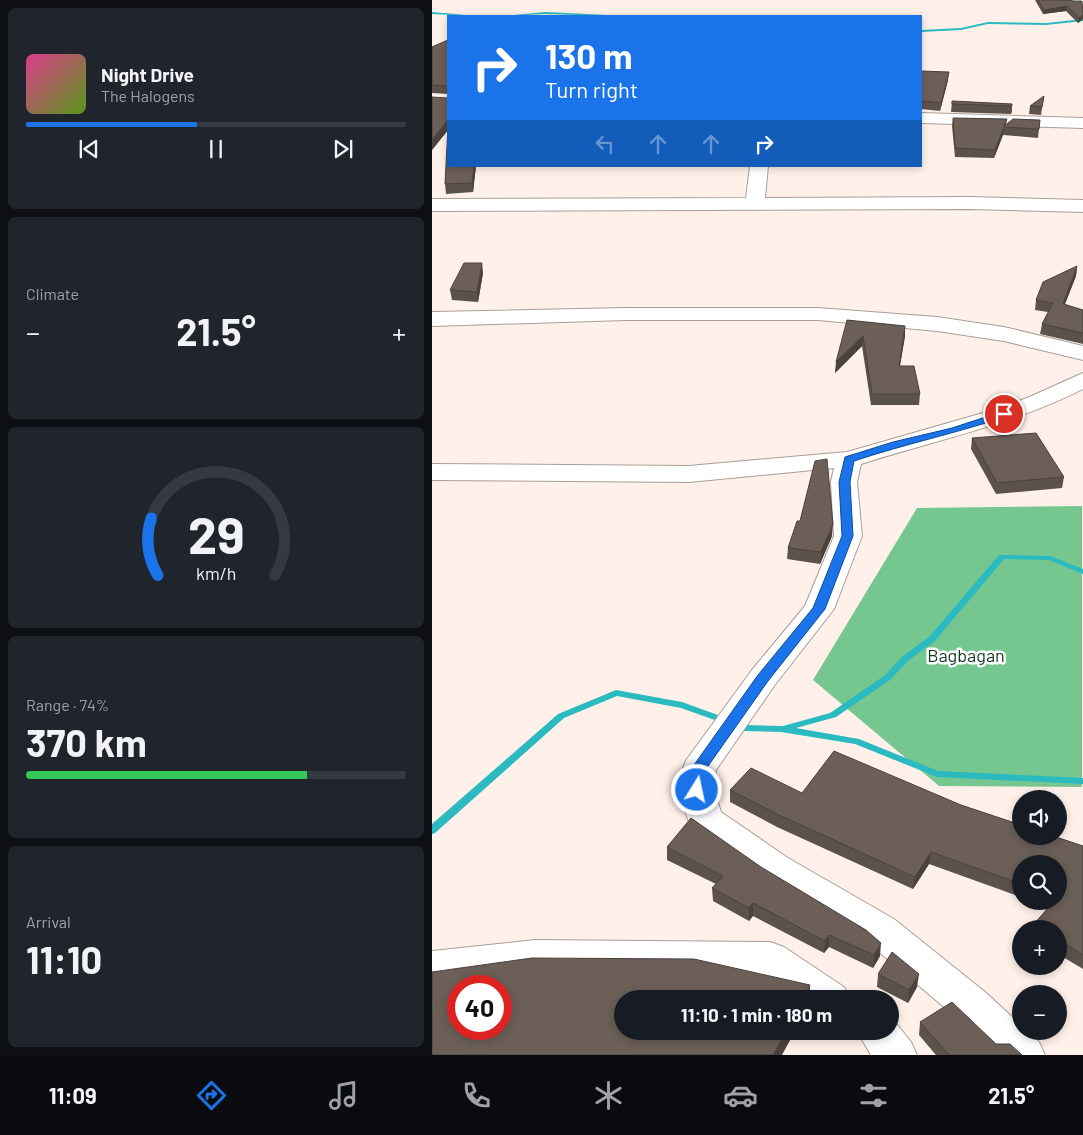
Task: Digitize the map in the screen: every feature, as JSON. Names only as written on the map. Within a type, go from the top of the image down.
[{"type":"street","points":[[1072,0],[1082,0]]},
{"type":"street","points":[[922,118],[1082,123]]},
{"type":"street","points":[[755,203],[758,167]]},
{"type":"street","points":[[432,205],[969,203],[1082,206]]},
{"type":"street","points":[[432,319],[624,314],[818,314],[937,324],[1004,334],[1082,353]]},
{"type":"street","points":[[432,472],[689,474],[849,459],[1021,409],[1082,380]]},
{"type":"street","points":[[849,459],[844,482],[848,536],[819,609],[763,678],[699,768],[697,790],[706,820],[775,868],[880,930],[971,1005],[1024,1055]]},
{"type":"street","points":[[432,968],[535,957],[770,959],[816,990]]},
{"type":"street","points":[[885,1040],[896,1055]]},
{"type":"green space","name":"Bagbagan","points":[[1082,506],[1082,787],[939,786],[813,680],[917,508]]},
{"type":"building","points":[[1038,0],[1082,1],[1083,15],[1079,18],[1067,6],[1044,10]]},
{"type":"building","points":[[447,40],[447,86],[432,85],[432,47]]},
{"type":"building","points":[[922,71],[949,72],[941,103],[922,101]]},
{"type":"building","points":[[1044,96],[1042,107],[1030,106]]},
{"type":"building","points":[[432,97],[447,98],[447,121],[432,140]]},
{"type":"building","points":[[952,101],[1012,104],[1012,106],[952,104]]},
{"type":"building","points":[[953,118],[1007,119],[1004,126],[1013,119],[1040,120],[1039,129],[1004,127],[995,150],[955,148]]},
{"type":"building","points":[[447,145],[447,167],[474,167],[472,183],[445,184]]},
{"type":"building","points":[[464,263],[482,263],[477,292],[450,290]]},
{"type":"building","points":[[1077,266],[1063,304],[1083,310],[1083,333],[1042,324],[1053,303],[1036,300],[1043,282]]},
{"type":"building","points":[[847,320],[905,326],[899,366],[914,366],[920,394],[872,394],[863,336],[836,362]]},
{"type":"building","points":[[1036,433],[1064,477],[997,483],[972,438]]},
{"type":"building","points":[[827,459],[833,524],[821,552],[788,548],[797,521],[800,521],[815,461]]},
{"type":"building","points":[[834,751],[961,805],[1012,822],[1012,845],[1067,845],[1067,841],[1083,846],[1083,955],[1067,945],[1067,920],[1037,920],[1046,910],[1067,910],[1067,855],[1012,855],[1012,881],[931,852],[915,877],[777,814],[730,790],[751,768],[802,793]]},
{"type":"building","points":[[691,818],[761,867],[866,930],[881,943],[874,955],[829,935],[825,941],[753,903],[749,908],[712,888],[723,876],[667,847]]},
{"type":"building","points":[[892,952],[919,974],[909,990],[878,974]]},
{"type":"building","points":[[532,958],[694,959],[810,985],[808,990],[614,990],[614,1040],[781,1040],[773,1055],[432,1055],[432,972]]},
{"type":"building","points":[[952,1002],[996,1044],[1010,1044],[1022,1055],[949,1055],[920,1022]]},
{"type":"waterway","points":[[432,13],[455,15]]},
{"type":"waterway","points":[[518,15],[545,13],[587,15]]},
{"type":"waterway","points":[[922,31],[961,29],[988,23],[1046,24],[1083,20]]},
{"type":"waterway","points":[[786,728],[833,715],[887,678],[906,658],[932,639],[1002,557],[1050,558],[1083,572]]},
{"type":"waterway","points":[[432,830],[561,716],[616,693],[682,705],[726,721]]},
{"type":"waterway","points":[[736,725],[744,728],[781,729],[856,741],[937,774],[1083,781]]},
{"type":"route","points":[[697,790],[699,768],[763,678],[819,609],[848,536],[844,482],[849,459],[1004,414]]}]
